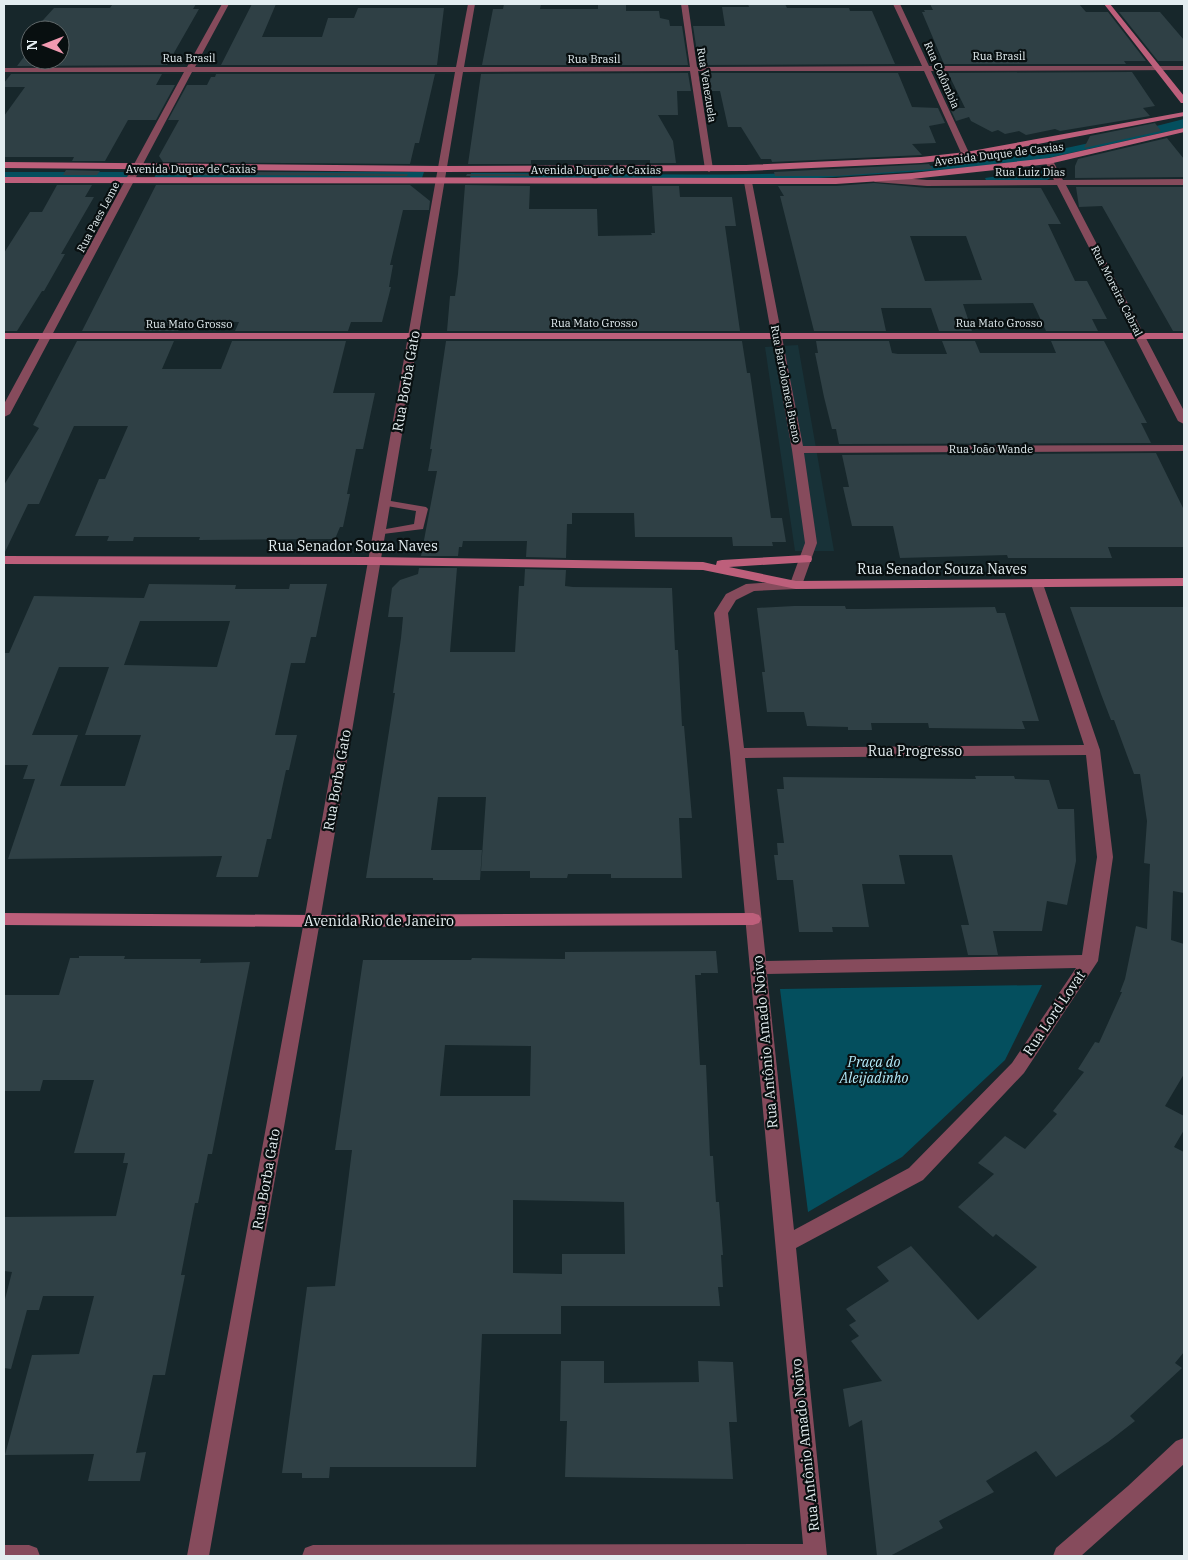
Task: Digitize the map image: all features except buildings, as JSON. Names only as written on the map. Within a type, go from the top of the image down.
[{"type":"main road","points":[[1107,4],[1184,102]]},
{"type":"main road","name":"Avenida Duque de Caxias","points":[[4,180],[130,180],[709,169],[921,160],[966,156],[1184,114]]},
{"type":"main road","name":"Avenida Duque de Caxias","points":[[4,165],[138,165],[748,182],[875,180],[1049,161],[1184,130]]},
{"type":"main road","name":"Rua Mato Grosso","points":[[4,336],[1184,336]]},
{"type":"main road","name":"Rua Senador Souza Naves","points":[[4,560],[374,561],[703,566],[806,559]]},
{"type":"main road","name":"Rua Senador Souza Naves","points":[[703,566],[796,585],[1184,582]]},
{"type":"main road","name":"Avenida Rio de Janeiro","points":[[4,919],[312,921],[754,919]]},
{"type":"street","name":"Rua Paes Leme","points":[[4,414],[225,4]]},
{"type":"street","name":"Rua Borba Gato","points":[[198,1556],[312,921],[471,4]]},
{"type":"street","name":"Rua Venezuela","points":[[684,4],[709,169]]},
{"type":"street","name":"Rua Colômbia","points":[[897,4],[966,156]]},
{"type":"street","name":"Rua Brasil","points":[[4,70],[1184,68]]},
{"type":"street","name":"Rua Moreira Cabral","points":[[1049,161],[1184,421]]},
{"type":"street","name":"Rua Luiz Dias","points":[[875,180],[926,184],[1184,182]]},
{"type":"street","name":"Rua Bartolomeu Bueno","points":[[748,182],[798,450],[811,543],[796,585]]},
{"type":"street","name":"Rua João Wande","points":[[798,450],[1184,448]]},
{"type":"street","name":"Rua Lord Lovat","points":[[785,1244],[916,1174],[1018,1068],[1090,961],[1105,857],[1093,750],[1037,584]]},
{"type":"street","name":"Rua Antônio Amado Noivo","points":[[796,585],[751,587],[731,597],[721,613],[754,919],[816,1556]]},
{"type":"street","name":"Rua Progresso","points":[[737,752],[1093,750]]},
{"type":"street","points":[[758,968],[1090,961]]},
{"type":"street","points":[[1064,1556],[1136,1494],[1184,1449]]},
{"type":"street","points":[[4,1556],[29,1556]]},
{"type":"street","points":[[313,1556],[816,1556]]},
{"type":"lane","points":[[379,533],[419,527],[422,509],[385,503]]},
{"type":"shaded area","points":[[798,345],[834,551],[795,551],[765,347]]},
{"type":"green space","points":[[1184,119],[1184,128],[1030,162],[968,168],[818,178],[470,178],[471,173],[764,174],[911,168],[1056,150]]},
{"type":"green space","points":[[1041,170],[1050,178],[1047,180],[992,182],[985,178]]},
{"type":"green space","points":[[4,172],[131,172],[128,178],[4,179]]},
{"type":"green space","points":[[157,172],[424,172],[422,178],[154,178]]},
{"type":"green space","name":"Praça do Aleijadinho","points":[[1042,985],[1005,1060],[902,1157],[808,1212],[780,989]]}]
